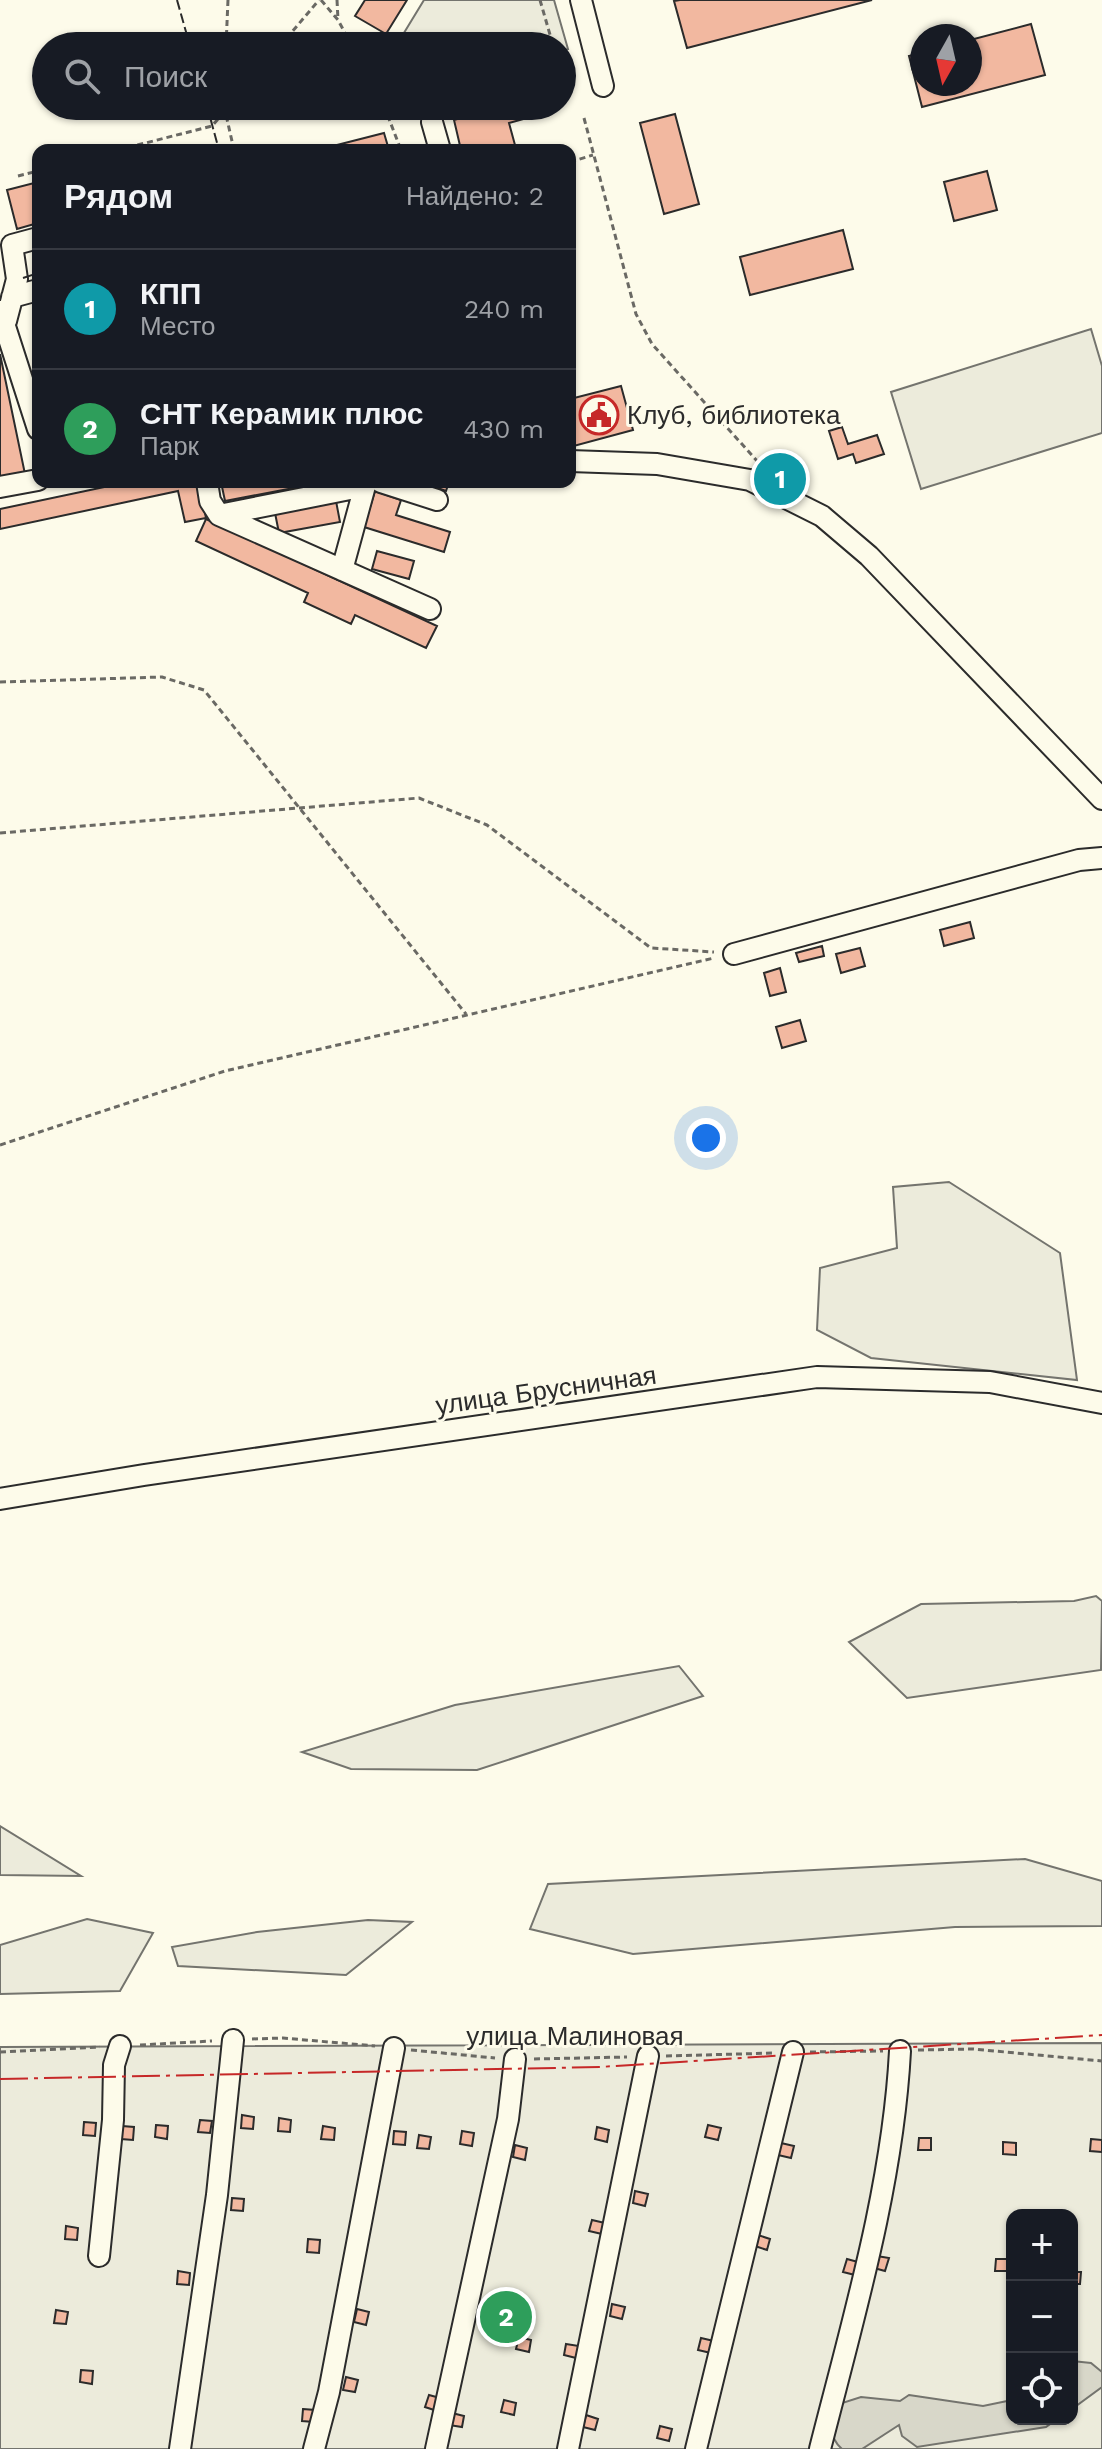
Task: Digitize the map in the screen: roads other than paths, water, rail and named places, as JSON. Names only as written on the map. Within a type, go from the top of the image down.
[{"type":"street","points":[[581,0],[603,86]]},
{"type":"street","points":[[432,122],[438,144]]},
{"type":"street","points":[[32,240],[12,245],[17,279],[6,309],[32,406]]},
{"type":"street","points":[[6,309],[32,294]]},
{"type":"street","points":[[576,461],[657,464],[750,480],[822,516],[869,556],[1102,799]]},
{"type":"street","points":[[0,487],[32,481]]},
{"type":"street","points":[[208,488],[210,501],[219,515],[430,609]]},
{"type":"street","points":[[219,515],[347,488]]},
{"type":"street","points":[[342,570],[369,488]]},
{"type":"street","points":[[390,488],[437,500]]},
{"type":"street","points":[[734,954],[1079,860],[1102,858]]},
{"type":"street","name":"улица Брусничная","points":[[0,1499],[144,1475],[817,1377],[990,1382],[1102,1403]]},
{"type":"street","points":[[180,2449],[217,2195],[233,2040]]},
{"type":"street","points":[[99,2256],[113,2120],[114,2065],[120,2046]]},
{"type":"street","points":[[314,2449],[329,2392],[394,2048]]},
{"type":"street","points":[[820,2449],[869,2251],[897,2109],[900,2051]]},
{"type":"street","points":[[696,2449],[793,2052]]},
{"type":"street","points":[[568,2449],[648,2056]]},
{"type":"street","points":[[436,2449],[508,2119],[515,2059]]},
{"type":"place","name":"Клуб, библиотека","points":[[599,415]]},
{"type":"place","name":"КПП","points":[[780,479]]},
{"type":"place","name":"СНТ Керамик плюс","points":[[506,2317]]}]
